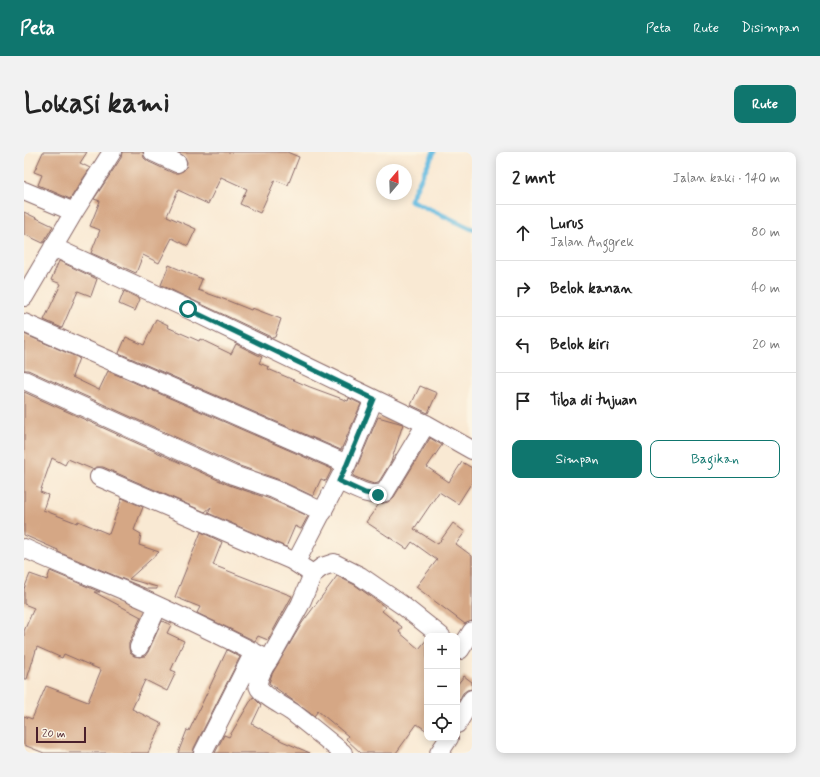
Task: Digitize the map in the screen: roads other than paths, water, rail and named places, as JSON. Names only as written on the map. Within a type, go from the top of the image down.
[{"type":"street","points":[[24,298],[74,212],[112,152]]},
{"type":"street","points":[[152,152],[177,163]]},
{"type":"street","points":[[24,191],[74,212]]},
{"type":"street","points":[[53,247],[188,309],[426,424],[472,450]]},
{"type":"street","points":[[24,323],[347,464]]},
{"type":"street","points":[[24,380],[233,475],[274,489],[323,512]]},
{"type":"street","points":[[296,562],[339,481],[374,399]]},
{"type":"street","points":[[339,481],[365,493],[378,495],[385,492],[426,424]]},
{"type":"street","points":[[100,477],[296,562],[313,574]]},
{"type":"street","points":[[24,548],[158,606],[262,656],[265,666],[259,679],[259,688],[272,700],[290,711],[343,753]]},
{"type":"street","points":[[203,753],[262,656],[300,605],[313,574],[322,567],[334,563],[360,576],[402,605],[437,633]]},
{"type":"street","points":[[139,647],[158,606]]},
{"type":"street","points":[[463,652],[472,631]]},
{"type":"street","points":[[460,719],[472,699]]},
{"type":"street","points":[[439,753],[447,741]]},
{"type":"waterway","points":[[434,152],[410,200],[472,229]]}]
